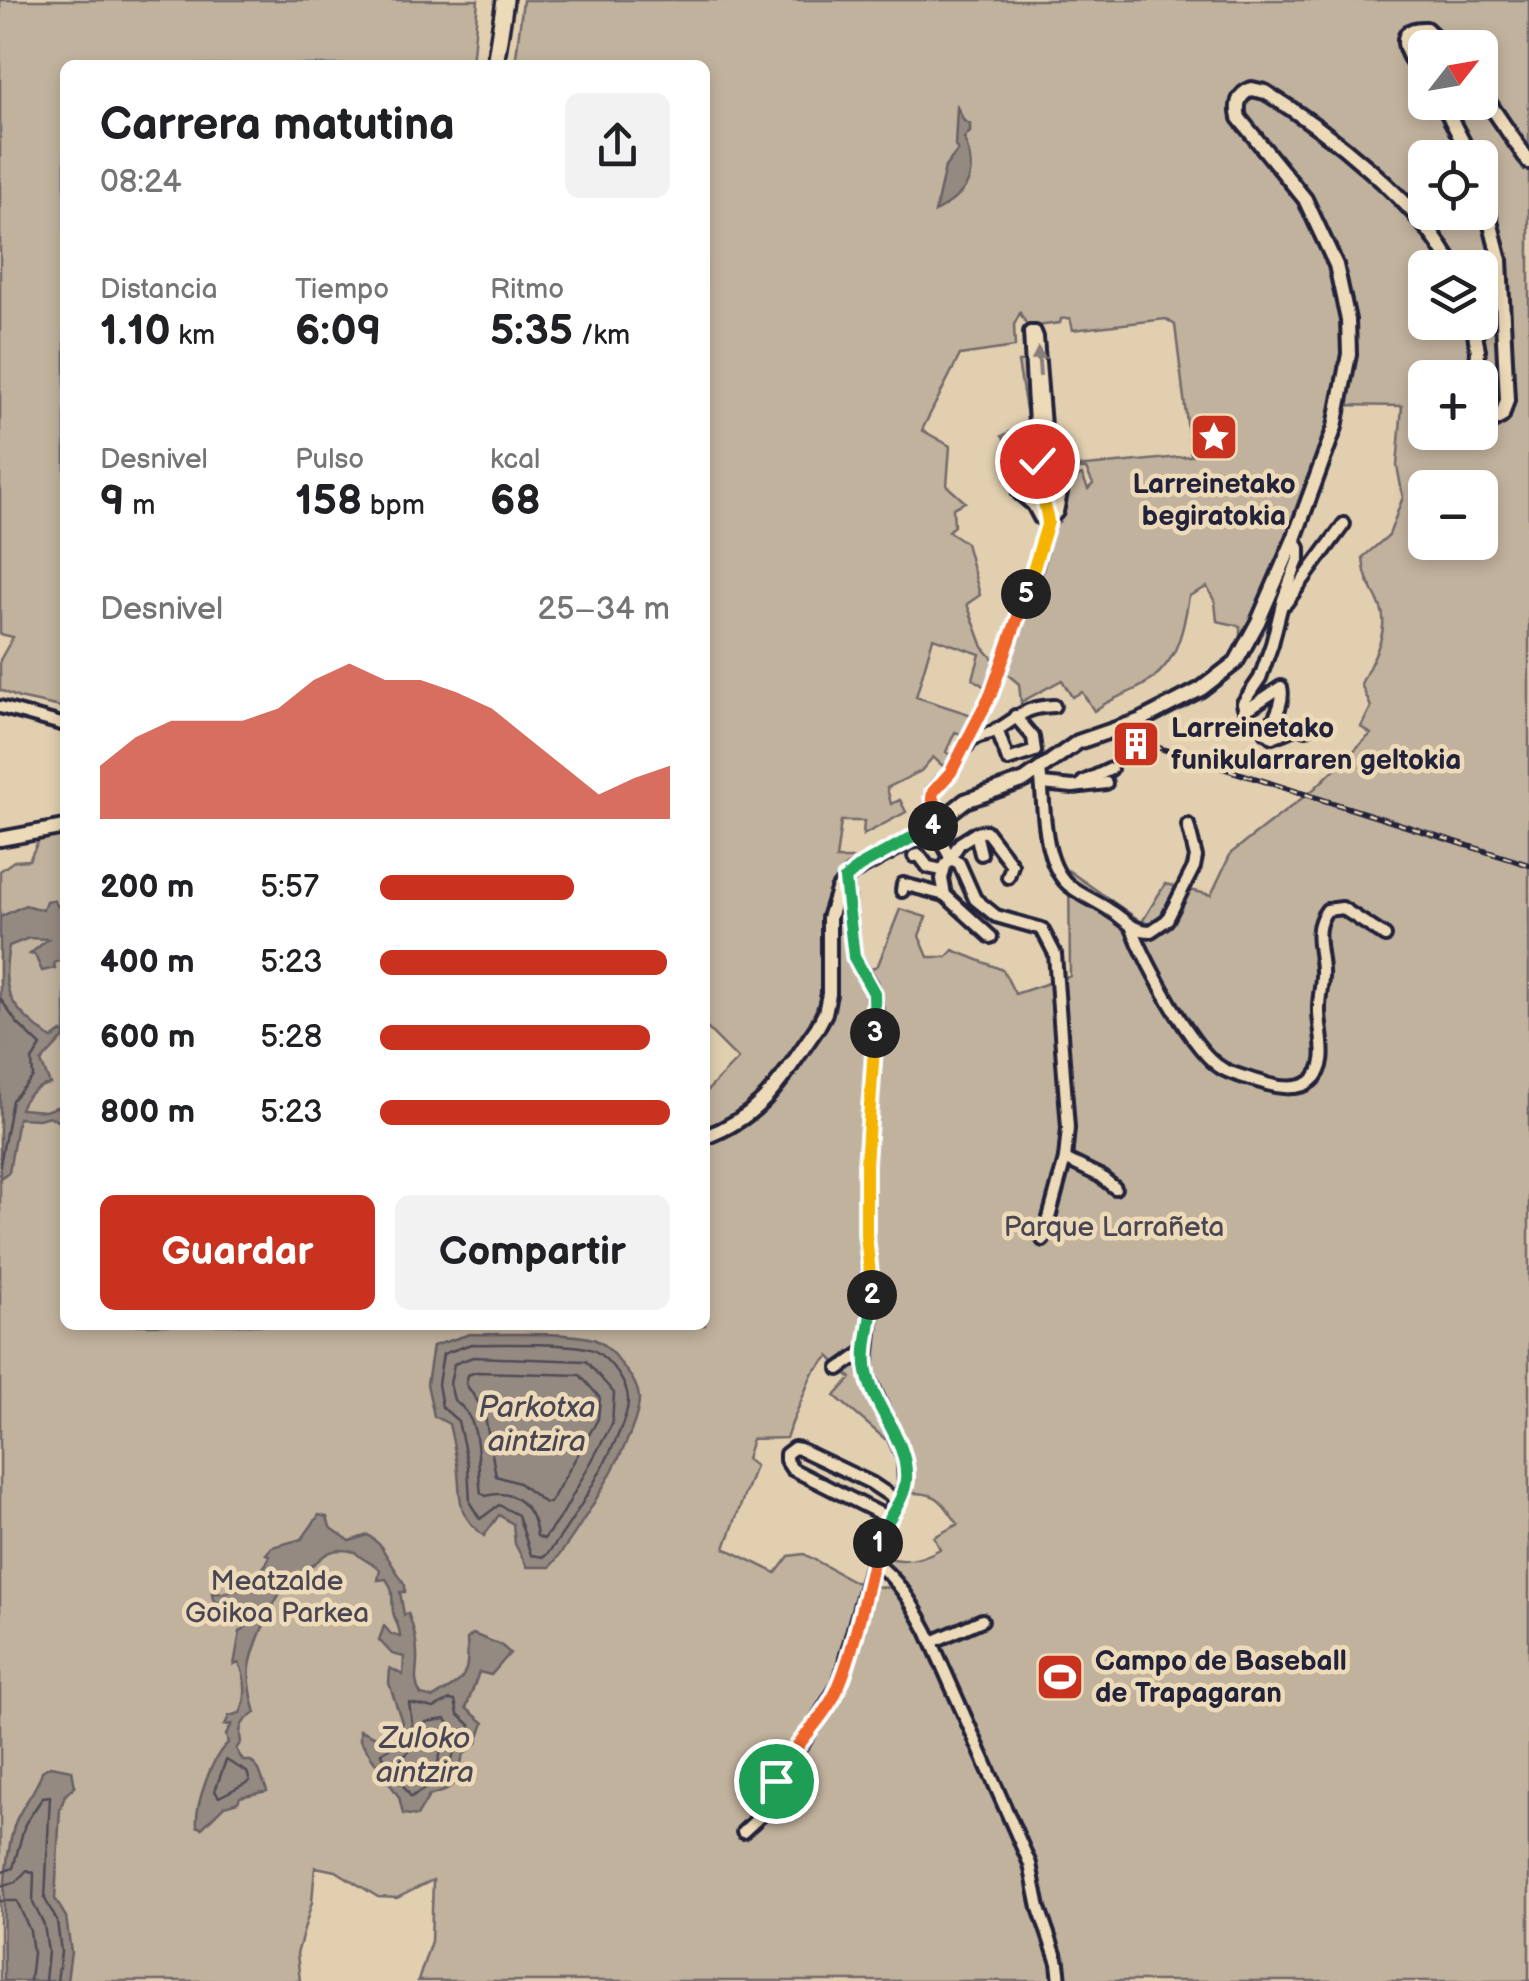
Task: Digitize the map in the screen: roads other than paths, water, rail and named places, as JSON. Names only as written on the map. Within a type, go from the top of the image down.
[{"type":"main road","points":[[496,60],[504,0]]},
{"type":"street","points":[[1041,777],[1078,742],[1114,731],[1201,689],[1236,662],[1294,539],[1342,402],[1349,354],[1348,320],[1336,265],[1293,181],[1244,126],[1237,110],[1241,96],[1252,89],[1265,92],[1339,145],[1428,228],[1442,250]]},
{"type":"street","points":[[1498,116],[1529,162]]},
{"type":"street","points":[[1492,230],[1500,260],[1507,400],[1498,418]]},
{"type":"street","points":[[972,920],[976,915],[969,891],[959,863],[952,859],[932,798],[951,772],[991,694],[1041,553],[1048,522],[1037,461],[1030,332],[1037,337],[1045,440],[1060,480],[1058,512],[1048,522]]},
{"type":"street","points":[[1019,494],[1048,522]]},
{"type":"street","points":[[1278,617],[1344,524]]},
{"type":"street","points":[[1294,539],[1298,557],[1260,678],[1243,705],[1251,707],[1280,687],[1282,695],[1276,716],[1266,733],[1272,737],[1301,726],[1306,730]]},
{"type":"street","points":[[963,746],[1037,706],[1054,706]]},
{"type":"street","points":[[0,707],[60,724]]},
{"type":"street","points":[[997,730],[1008,760],[1036,751],[1033,737],[1015,716]]},
{"type":"street","points":[[1073,786],[1111,769]]},
{"type":"street","points":[[1041,777],[1048,842],[1058,874],[1132,928],[1143,955],[1202,1051],[1222,1069],[1277,1087],[1302,1086],[1320,1072],[1321,918],[1327,910],[1342,908],[1385,936]]},
{"type":"street","points":[[710,1135],[754,1112],[817,1028],[828,1004],[829,918],[845,879],[973,797],[1041,777],[1073,786],[1106,783]]},
{"type":"street","points":[[1132,928],[1151,930],[1168,920],[1196,857],[1188,825]]},
{"type":"street","points":[[0,839],[60,828]]},
{"type":"street","points":[[976,832],[980,854]]},
{"type":"street","points":[[945,895],[942,870],[960,843],[976,832],[990,832],[1009,854],[1012,864],[1008,877]]},
{"type":"street","points":[[914,856],[919,854],[928,867],[942,870]]},
{"type":"street","points":[[743,1832],[768,1809],[783,1766],[803,1743],[840,1684],[887,1517],[905,1486],[904,1459],[866,1371],[872,1312],[866,1234],[876,1009],[869,981],[854,957],[845,879]]},
{"type":"street","points":[[902,891],[904,884],[945,895],[991,937]]},
{"type":"street","points":[[969,891],[996,916],[1042,930],[1053,946],[1056,960],[1068,1112],[1065,1159],[1043,1240]]},
{"type":"street","points":[[1065,1159],[1100,1176],[1114,1188]]},
{"type":"street","points":[[840,1369],[866,1350]]},
{"type":"street","points":[[887,1517],[792,1468],[786,1454],[800,1449],[871,1483],[898,1501]]},
{"type":"street","points":[[873,1561],[891,1574],[907,1594],[932,1642],[1030,1864],[1060,1981]]},
{"type":"street","points":[[932,1642],[982,1620]]},
{"type":"water","points":[[957,107],[970,124],[970,132],[964,138],[970,173],[956,198],[935,212],[945,167],[958,150]]},
{"type":"water","points":[[53,900],[60,909],[60,962],[54,963],[55,968],[42,971],[35,955],[30,954],[48,939],[29,938],[9,946],[6,978],[18,1009],[51,1039],[60,1033],[60,1041],[41,1062],[50,1084],[32,1092],[20,1109],[45,1111],[60,1106],[60,1122],[49,1116],[18,1118],[9,1172],[0,1178],[0,917],[25,905],[43,910],[46,901]]},
{"type":"water","name":"Parkotxa aintzira","points":[[470,1334],[550,1334],[593,1339],[612,1353],[637,1389],[636,1414],[618,1460],[550,1567],[527,1567],[515,1544],[513,1524],[499,1515],[484,1536],[464,1512],[449,1424],[434,1416],[427,1384],[433,1346]]},
{"type":"water","name":"Zuloko aintzira","points":[[319,1515],[327,1517],[330,1527],[350,1541],[368,1535],[380,1545],[405,1585],[405,1592],[400,1592],[404,1615],[408,1613],[415,1638],[416,1680],[421,1695],[433,1698],[459,1681],[466,1669],[467,1639],[473,1634],[501,1645],[510,1653],[491,1675],[479,1672],[466,1708],[484,1723],[477,1743],[463,1755],[457,1780],[447,1790],[429,1796],[417,1816],[403,1814],[399,1797],[360,1740],[360,1730],[383,1740],[394,1736],[402,1722],[389,1683],[390,1668],[403,1675],[404,1657],[392,1654],[379,1640],[384,1626],[400,1637],[392,1591],[386,1579],[378,1580],[380,1570],[374,1565],[355,1552],[334,1551],[283,1589],[252,1658],[250,1684],[256,1713],[242,1724],[241,1742],[236,1749],[243,1761],[251,1761],[259,1770],[267,1791],[240,1797],[238,1802],[224,1806],[202,1828],[197,1826],[199,1806],[216,1758],[228,1743],[226,1735],[232,1724],[225,1725],[229,1716],[240,1713],[244,1702],[243,1675],[239,1663],[234,1665],[240,1632],[252,1621],[250,1614],[241,1617],[241,1606],[234,1601],[221,1605],[212,1593],[229,1592],[246,1583],[261,1571],[272,1547],[302,1539]]},
{"type":"water","points":[[50,1766],[72,1770],[75,1787],[65,1796],[60,1809],[55,1899],[66,1917],[71,1952],[67,1981],[4,1981],[4,1903],[14,1826],[42,1771]]},
{"type":"railway","points":[[1153,746],[1529,865]]},
{"type":"place","name":"Larreinetako begiratokia","points":[[1214,437]]},
{"type":"place","name":"Larreinetako funikularraren geltokia","points":[[1136,744]]},
{"type":"place","name":"Campo de Baseball de Trapagaran","points":[[1060,1677]]},
{"type":"park label","name":"Parque Larrañeta","points":[[1114,1227]]},
{"type":"park label","name":"Meatzalde Goikoa Parkea","points":[[277,1597]]}]
